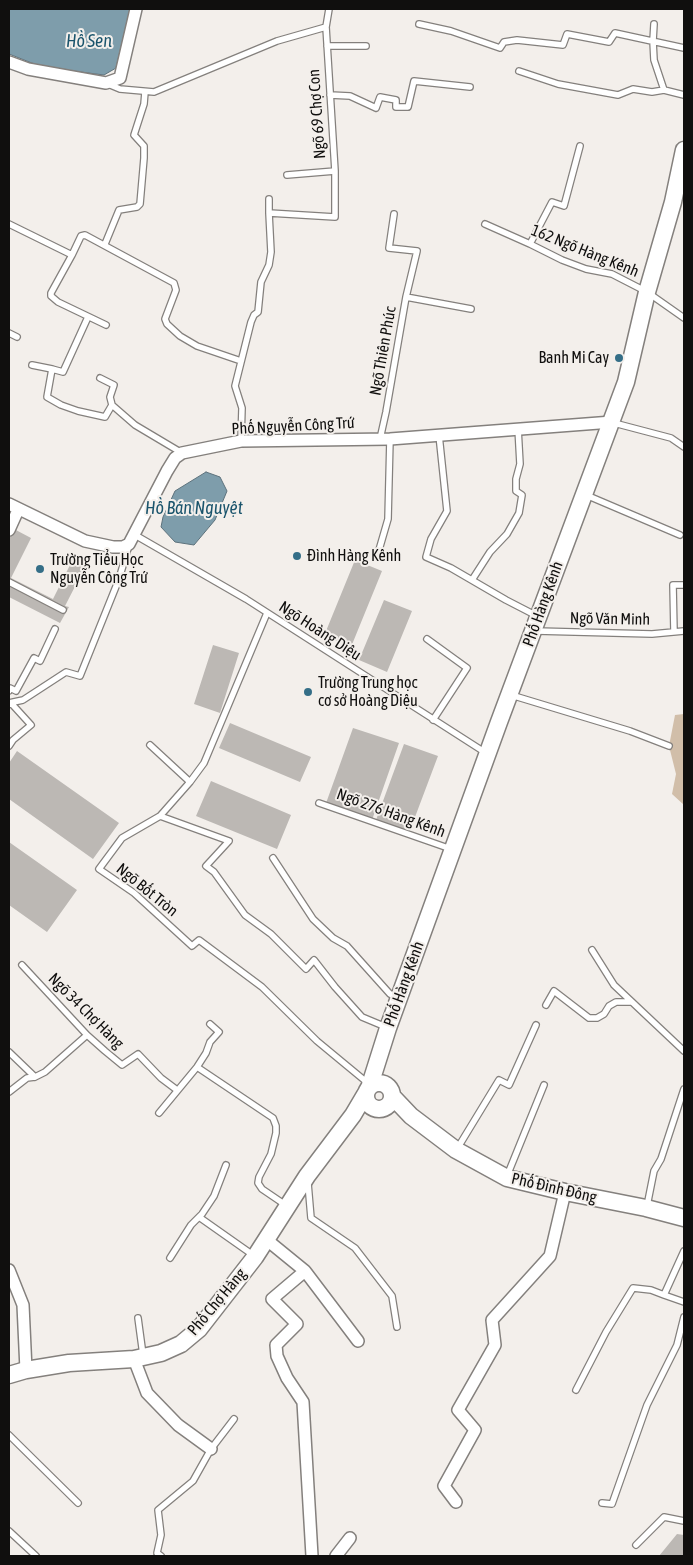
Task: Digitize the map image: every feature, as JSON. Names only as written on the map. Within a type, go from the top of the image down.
[{"type":"street","points":[[9,62],[28,69],[106,83],[120,78],[136,9]]},
{"type":"street","name":"Phố Hàng Kênh","points":[[378,1095],[380,1052],[388,1028],[509,695],[626,382],[647,292],[676,203],[684,150]]},
{"type":"street","name":"Phố Nguyễn Công Trứ","points":[[182,453],[242,442],[385,439],[612,422]]},
{"type":"street","points":[[9,530],[14,507],[85,541],[123,547],[132,539],[167,471],[175,458],[182,453]]},
{"type":"street","name":"Phố Chợ Hàng","points":[[9,1375],[26,1370],[69,1363],[138,1358],[161,1353],[180,1344],[199,1328],[255,1257],[307,1176],[352,1115],[378,1095]]},
{"type":"street","name":"Phố Đình Đông","points":[[378,1095],[411,1116],[456,1150],[507,1178],[684,1218]]},
{"type":"street","points":[[456,1502],[444,1486],[475,1430],[458,1410],[495,1345],[492,1320],[550,1256],[565,1192]]},
{"type":"street","points":[[267,1240],[304,1271],[358,1342]]},
{"type":"street","points":[[9,1270],[23,1305],[26,1370]]},
{"type":"street","points":[[304,1271],[272,1299],[297,1324],[276,1345],[277,1356],[287,1378],[303,1402],[312,1556]]},
{"type":"street","points":[[138,1358],[147,1393],[178,1425],[211,1449]]},
{"type":"street","points":[[336,1556],[350,1538]]},
{"type":"lane","name":"Ngõ 69 Chợ Con","points":[[269,213],[335,217],[335,171],[326,27],[329,9]]},
{"type":"lane","points":[[419,24],[451,31],[500,48],[504,42],[516,40],[562,45],[567,34],[610,42],[615,33],[684,48]]},
{"type":"lane","points":[[654,24],[654,60],[664,90]]},
{"type":"lane","points":[[106,83],[120,89],[154,92],[277,41],[326,27]]},
{"type":"lane","points":[[327,46],[366,46]]},
{"type":"lane","points":[[519,71],[558,84],[618,95],[633,88],[652,92],[664,90],[684,95]]},
{"type":"lane","points":[[330,95],[350,96],[376,108],[380,97],[396,100],[396,107],[408,107],[414,81],[470,87]]},
{"type":"lane","points":[[105,244],[118,210],[137,207],[140,204],[144,146],[134,135],[144,104],[145,92]]},
{"type":"lane","points":[[530,244],[552,202],[564,206],[580,146]]},
{"type":"lane","points":[[287,175],[335,171]]},
{"type":"lane","points":[[242,442],[242,408],[235,386],[251,322],[254,315],[258,312],[261,282],[269,264],[271,252],[269,199]]},
{"type":"lane","name":"Ngõ Thiên Phúc","points":[[378,550],[388,519],[385,439],[386,412],[406,297],[417,251],[389,248],[394,214]]},
{"type":"lane","points":[[9,224],[72,255]]},
{"type":"lane","name":"162 Ngõ Hàng Kênh","points":[[485,224],[562,260],[586,269],[612,274],[647,292],[684,318]]},
{"type":"lane","points":[[106,325],[58,302],[51,296],[81,236],[85,234],[174,283],[176,290],[165,318],[167,324],[180,336],[197,346],[241,361]]},
{"type":"lane","name":"Ngõ Thiên Phúc","points":[[406,297],[471,309]]},
{"type":"lane","points":[[32,365],[64,372],[88,317]]},
{"type":"lane","points":[[9,333],[17,337]]},
{"type":"lane","points":[[52,369],[46,397],[61,406],[106,417],[112,404]]},
{"type":"lane","points":[[100,378],[114,385],[110,397],[112,404],[135,426],[182,453]]},
{"type":"lane","points":[[612,422],[671,438],[684,447]]},
{"type":"lane","points":[[472,580],[490,552],[507,534],[519,513],[522,495],[516,491],[516,479],[520,464],[518,428]]},
{"type":"lane","points":[[439,435],[446,511],[431,539],[426,557],[472,580],[506,600],[536,624]]},
{"type":"lane","points":[[584,494],[680,535]]},
{"type":"lane","points":[[9,746],[13,740],[31,725],[10,704],[23,700],[66,672],[80,676],[119,579],[132,539]]},
{"type":"lane","name":"Ngõ Hoàng Diệu","points":[[132,539],[237,594],[488,754]]},
{"type":"lane","points":[[9,582],[63,610]]},
{"type":"lane","points":[[674,632],[673,585],[684,585]]},
{"type":"lane","name":"Ngõ Bốt Tròn","points":[[267,613],[204,763],[160,816],[122,838],[98,870],[134,893],[192,946],[199,940],[262,987],[317,1042],[378,1095]]},
{"type":"lane","name":"Ngõ Văn Minh","points":[[536,624],[652,634],[684,631]]},
{"type":"lane","points":[[9,691],[10,688],[16,691],[34,658],[40,660],[55,628]]},
{"type":"lane","points":[[426,639],[467,668],[433,720]]},
{"type":"lane","points":[[509,695],[630,731],[669,746]]},
{"type":"lane","points":[[150,745],[190,782]]},
{"type":"lane","name":"Ngõ 276 Hàng Kênh","points":[[319,802],[453,850]]},
{"type":"lane","points":[[160,816],[228,841],[206,866],[214,872],[245,915],[271,934],[306,969],[314,960],[362,1017],[388,1028]]},
{"type":"lane","points":[[273,858],[313,919],[333,938],[347,946],[390,994],[400,997]]},
{"type":"lane","points":[[592,950],[614,985],[684,1051]]},
{"type":"lane","name":"Ngõ 34 Chợ Hàng","points":[[22,965],[87,1035],[122,1065],[138,1054],[161,1078],[177,1090]]},
{"type":"lane","points":[[546,1005],[554,992],[589,1018],[597,1018],[616,1002],[632,1002]]},
{"type":"lane","points":[[159,1113],[198,1067],[210,1042],[219,1032],[210,1024]]},
{"type":"lane","points":[[456,1150],[499,1080],[509,1085],[536,1025]]},
{"type":"lane","points":[[9,1092],[27,1078],[35,1078],[45,1072],[87,1035]]},
{"type":"lane","points":[[9,1052],[35,1078]]},
{"type":"lane","points":[[198,1067],[273,1118],[276,1132],[271,1154],[259,1177],[258,1183],[262,1189],[287,1206]]},
{"type":"lane","points":[[507,1178],[544,1084]]},
{"type":"lane","points":[[646,1208],[654,1171],[661,1158],[684,1089]]},
{"type":"lane","points":[[170,1258],[191,1225],[214,1196],[226,1164]]},
{"type":"lane","points":[[307,1176],[311,1218],[355,1248],[392,1296],[397,1327]]},
{"type":"lane","points":[[199,1217],[255,1257]]},
{"type":"lane","points":[[664,1295],[684,1251]]},
{"type":"lane","points":[[576,1390],[606,1332],[633,1288],[651,1290],[684,1302]]},
{"type":"lane","points":[[602,1503],[612,1504],[648,1405],[677,1345],[684,1317]]},
{"type":"lane","points":[[138,1318],[138,1358]]},
{"type":"lane","points":[[161,1556],[157,1553],[161,1535],[158,1510],[193,1481],[211,1449],[234,1419]]},
{"type":"lane","points":[[9,1435],[78,1503]]},
{"type":"lane","points":[[636,1545],[664,1517],[684,1521]]},
{"type":"lane","points":[[9,1531],[36,1556]]},
{"type":"shaded area","points":[[684,714],[684,805],[672,794],[676,774],[669,746],[675,715]]},
{"type":"water","name":"Hồ Sen","points":[[9,9],[130,9],[116,68],[104,75],[42,67],[9,54]]},
{"type":"water","name":"Hồ Bán Nguyệt","points":[[206,472],[220,477],[227,491],[215,520],[194,545],[175,542],[161,527],[163,517],[175,491]]},
{"type":"building","points":[[14,529],[31,538],[11,578],[53,599],[72,561],[85,567],[65,606],[69,607],[60,623],[9,597],[9,539]]},
{"type":"building","points":[[355,560],[382,571],[351,647],[324,636]]},
{"type":"building","points":[[384,600],[412,611],[387,672],[359,660]]},
{"type":"building","points":[[213,645],[239,653],[220,713],[194,704]]},
{"type":"building","points":[[230,723],[311,757],[300,782],[219,748]]},
{"type":"building","points":[[353,728],[399,743],[372,820],[325,806]]},
{"type":"building","points":[[404,744],[438,756],[409,833],[376,820]]},
{"type":"building","points":[[17,751],[119,823],[93,859],[9,799],[9,763]]},
{"type":"building","points":[[211,781],[291,815],[277,849],[196,816]]},
{"type":"building","points":[[9,842],[77,890],[47,932],[9,905]]},
{"type":"building","points":[[677,1534],[684,1535],[684,1556],[659,1556]]},
{"type":"place","name":"Banh Mi Cay","points":[[619,358]]},
{"type":"place","name":"Đình Hàng Kênh","points":[[297,556]]},
{"type":"place","name":"Trường Tiểu Học Nguyễn Công Trứ","points":[[40,569]]},
{"type":"place","name":"Trường Trung học cơ sở Hoàng Diệu","points":[[308,692]]}]
